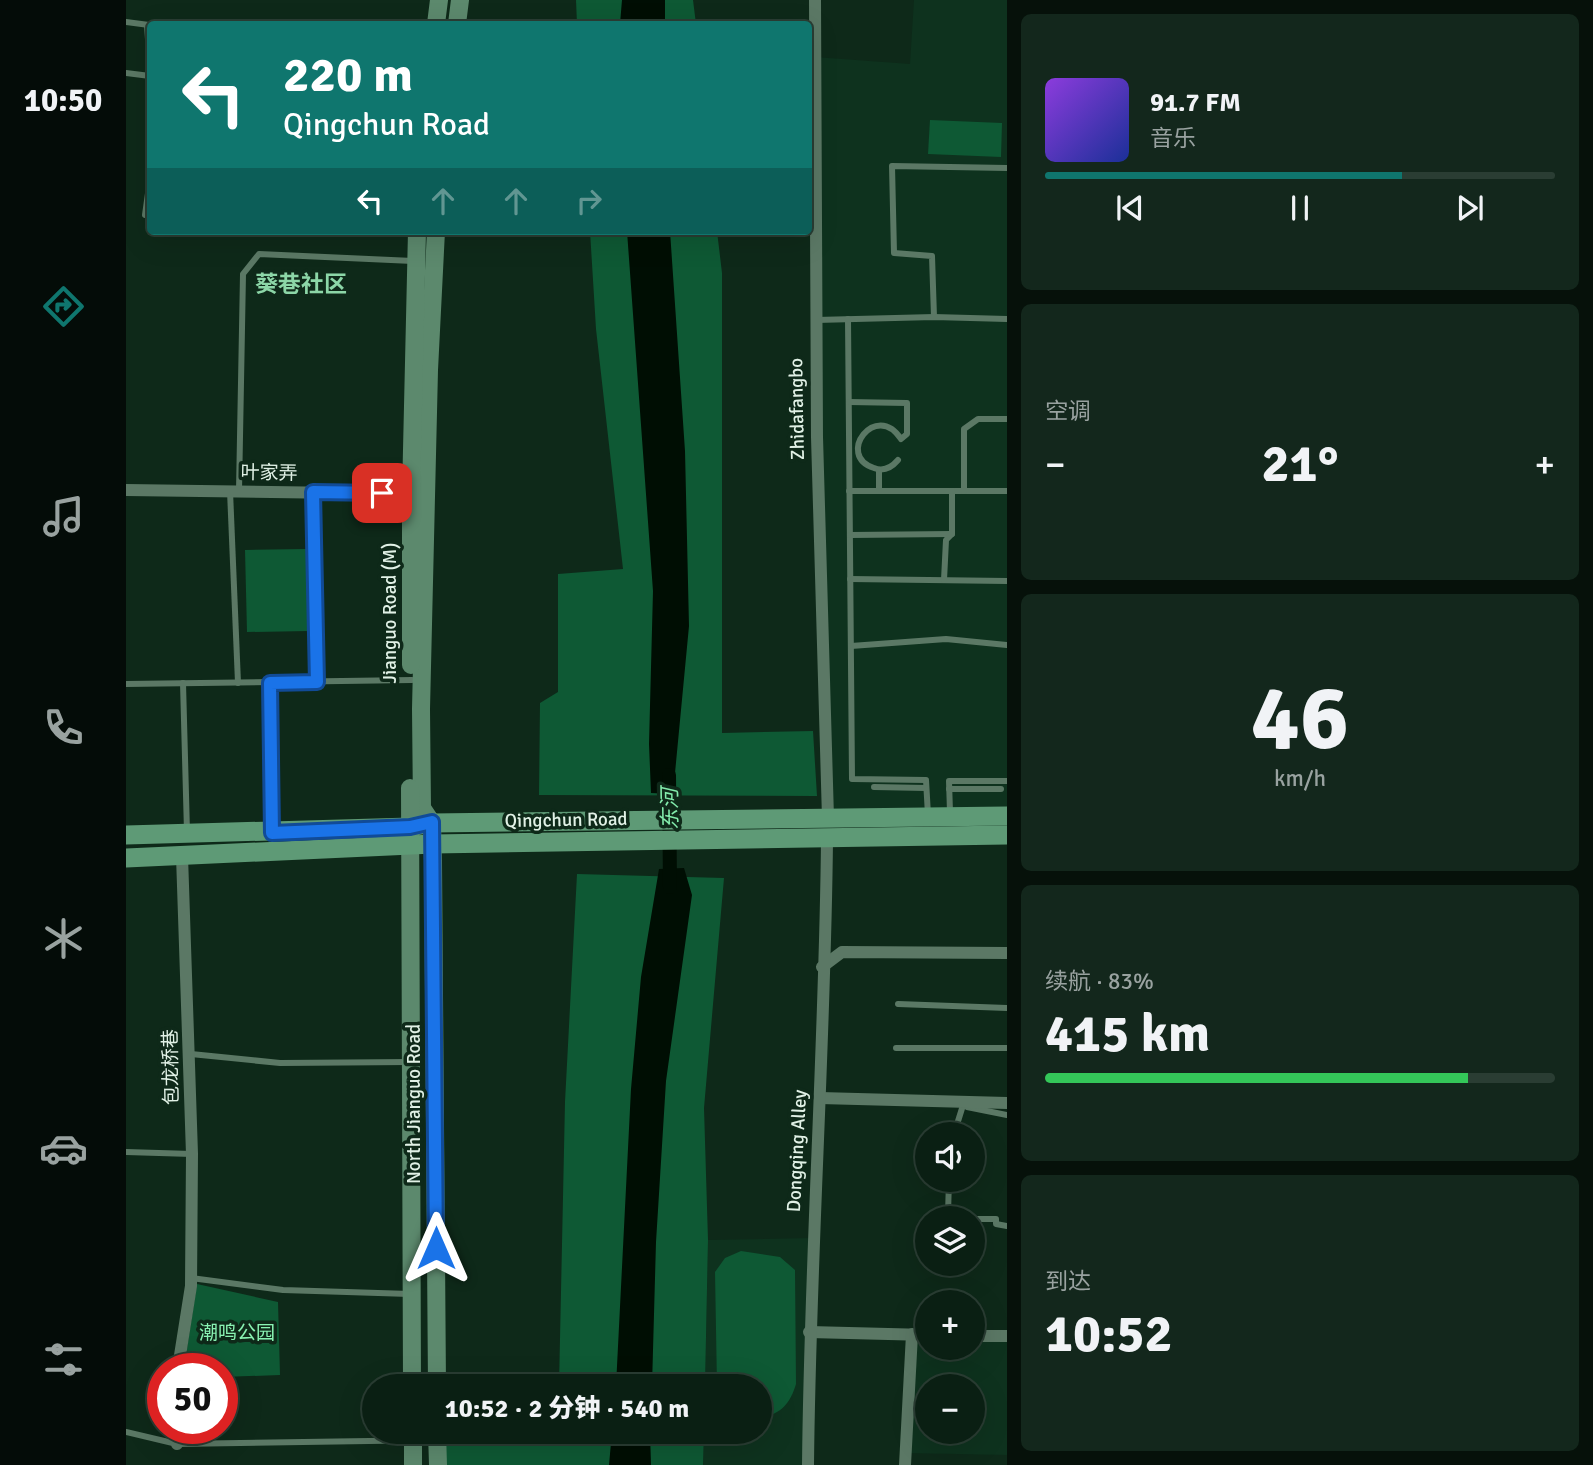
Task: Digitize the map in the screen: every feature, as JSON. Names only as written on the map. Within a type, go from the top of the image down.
[{"type":"main road","points":[[436,21],[439,0]]},
{"type":"main road","points":[[457,21],[460,0]]},
{"type":"main road","name":"Jianguo Road (M)","points":[[410,836],[411,494],[417,235]]},
{"type":"main road","name":"Jianguo Road (M)","points":[[432,822],[422,808],[421,709],[429,370],[436,235]]},
{"type":"main road","name":"Qingchun Road","points":[[126,858],[182,856],[410,836],[432,822],[1007,817]]},
{"type":"main road","name":"North Jianguo Road","points":[[432,822],[437,1374]]},
{"type":"main road","name":"Qingchun Road","points":[[126,835],[272,833],[410,836],[433,844],[692,839],[827,840],[1007,835]]},
{"type":"main road","name":"North Jianguo Road","points":[[410,836],[412,1374]]},
{"type":"main road","points":[[413,1444],[413,1465]]},
{"type":"main road","points":[[437,1444],[438,1465]]},
{"type":"street","name":"Zhidafangbo","points":[[815,0],[816,320],[828,818]]},
{"type":"street","name":"叶家弄","points":[[126,490],[411,494]]},
{"type":"street","name":"Dongqing Alley","points":[[808,1465],[809,1332],[820,1098],[827,840]]},
{"type":"street","name":"包龙桥巷","points":[[180,1353],[191,1278],[192,1154],[191,1054],[182,856]]},
{"type":"street","points":[[822,967],[842,952],[1007,953]]},
{"type":"street","points":[[820,1098],[963,1104],[1007,1103]]},
{"type":"street","points":[[809,1332],[915,1334]]},
{"type":"street","points":[[905,1465],[912,1334]]},
{"type":"street","points":[[985,1336],[1007,1336]]},
{"type":"lane","points":[[126,22],[147,25]]},
{"type":"lane","points":[[126,73],[147,76]]},
{"type":"lane","points":[[934,317],[932,256],[894,253],[892,166],[1007,168]]},
{"type":"lane","points":[[145,215],[147,201]]},
{"type":"lane","points":[[238,683],[234,491],[243,274],[259,254],[416,261]]},
{"type":"lane","points":[[816,320],[934,317],[1007,319]]},
{"type":"lane","points":[[848,319],[852,779],[926,780],[928,818]]},
{"type":"lane","points":[[849,402],[907,403],[906,434],[901,439],[891,428],[870,428],[860,437],[858,451],[865,464],[878,470],[886,469],[898,460]]},
{"type":"lane","points":[[964,491],[964,429],[978,419],[1007,419]]},
{"type":"lane","points":[[849,452],[858,451]]},
{"type":"lane","points":[[878,470],[879,491]]},
{"type":"lane","points":[[849,491],[964,491],[1006,488]]},
{"type":"lane","points":[[944,580],[946,540],[952,534],[952,491]]},
{"type":"lane","points":[[313,492],[317,682]]},
{"type":"lane","points":[[850,535],[952,534]]},
{"type":"lane","points":[[850,579],[1007,581]]},
{"type":"lane","points":[[851,646],[946,639],[1007,645]]},
{"type":"lane","points":[[126,684],[412,680]]},
{"type":"lane","points":[[270,683],[272,833]]},
{"type":"lane","points":[[183,684],[187,834]]},
{"type":"lane","points":[[951,818],[949,781],[1007,781]]},
{"type":"lane","points":[[874,787],[926,788]]},
{"type":"lane","points":[[949,789],[1001,789]]},
{"type":"lane","points":[[898,1004],[1007,1008]]},
{"type":"lane","points":[[896,1048],[1007,1048]]},
{"type":"lane","points":[[191,1054],[279,1063],[411,1062]]},
{"type":"lane","points":[[958,1122],[963,1104],[1007,1115]]},
{"type":"lane","points":[[126,1152],[192,1154]]},
{"type":"lane","points":[[985,1219],[996,1219],[996,1224],[1007,1226]]},
{"type":"lane","points":[[191,1278],[283,1290],[412,1294]]},
{"type":"lane","points":[[126,1432],[147,1437]]},
{"type":"lane","points":[[238,1442],[362,1437]]},
{"type":"shaded area","points":[[622,0],[665,0],[665,21],[620,21]]},
{"type":"shaded area","points":[[914,0],[1007,0],[1007,816],[828,818],[815,57],[910,64]]},
{"type":"shaded area","points":[[627,235],[670,235],[685,451],[689,626],[673,794],[651,793],[649,744],[653,591]]},
{"type":"shaded area","points":[[684,868],[692,895],[666,1081],[656,1242],[652,1374],[617,1374],[631,1089],[641,977],[659,869]]},
{"type":"shaded area","points":[[812,1238],[808,1465],[703,1465],[704,1444],[772,1444],[772,1374],[705,1374],[708,1240]]},
{"type":"shaded area","points":[[912,1334],[915,1334],[915,1360],[985,1360],[985,1336],[1007,1336],[1007,1455],[905,1453]]},
{"type":"shaded area","points":[[611,1444],[650,1444],[651,1465],[609,1465]]},
{"type":"green space","points":[[576,0],[693,0],[696,21],[577,21]]},
{"type":"green space","points":[[930,120],[1002,123],[1001,157],[928,154]]},
{"type":"green space","points":[[590,235],[717,235],[722,273],[722,733],[813,731],[817,796],[539,795],[540,703],[558,692],[558,574],[623,569],[596,329]]},
{"type":"green space","points":[[307,549],[309,631],[247,632],[245,550]]},
{"type":"green space","points":[[577,874],[724,878],[704,1108],[708,1240],[705,1374],[559,1374],[565,1102]]},
{"type":"green space","points":[[741,1251],[780,1257],[795,1270],[796,1384],[784,1407],[774,1414],[772,1374],[717,1374],[715,1272],[725,1258]]},
{"type":"green space","name":"潮鸣公园","points":[[197,1284],[278,1302],[280,1375],[238,1376],[238,1353],[186,1353]]},
{"type":"green space","points":[[437,1444],[704,1444],[703,1465],[438,1465]]},
{"type":"waterway","name":"东河","points":[[669,775],[670,887]]},
{"type":"district","name":"葵巷社区","points":[[301,284]]},
{"type":"route","points":[[382,493],[313,492],[317,682],[270,683],[272,833],[410,827],[432,822],[436,1248]]}]
